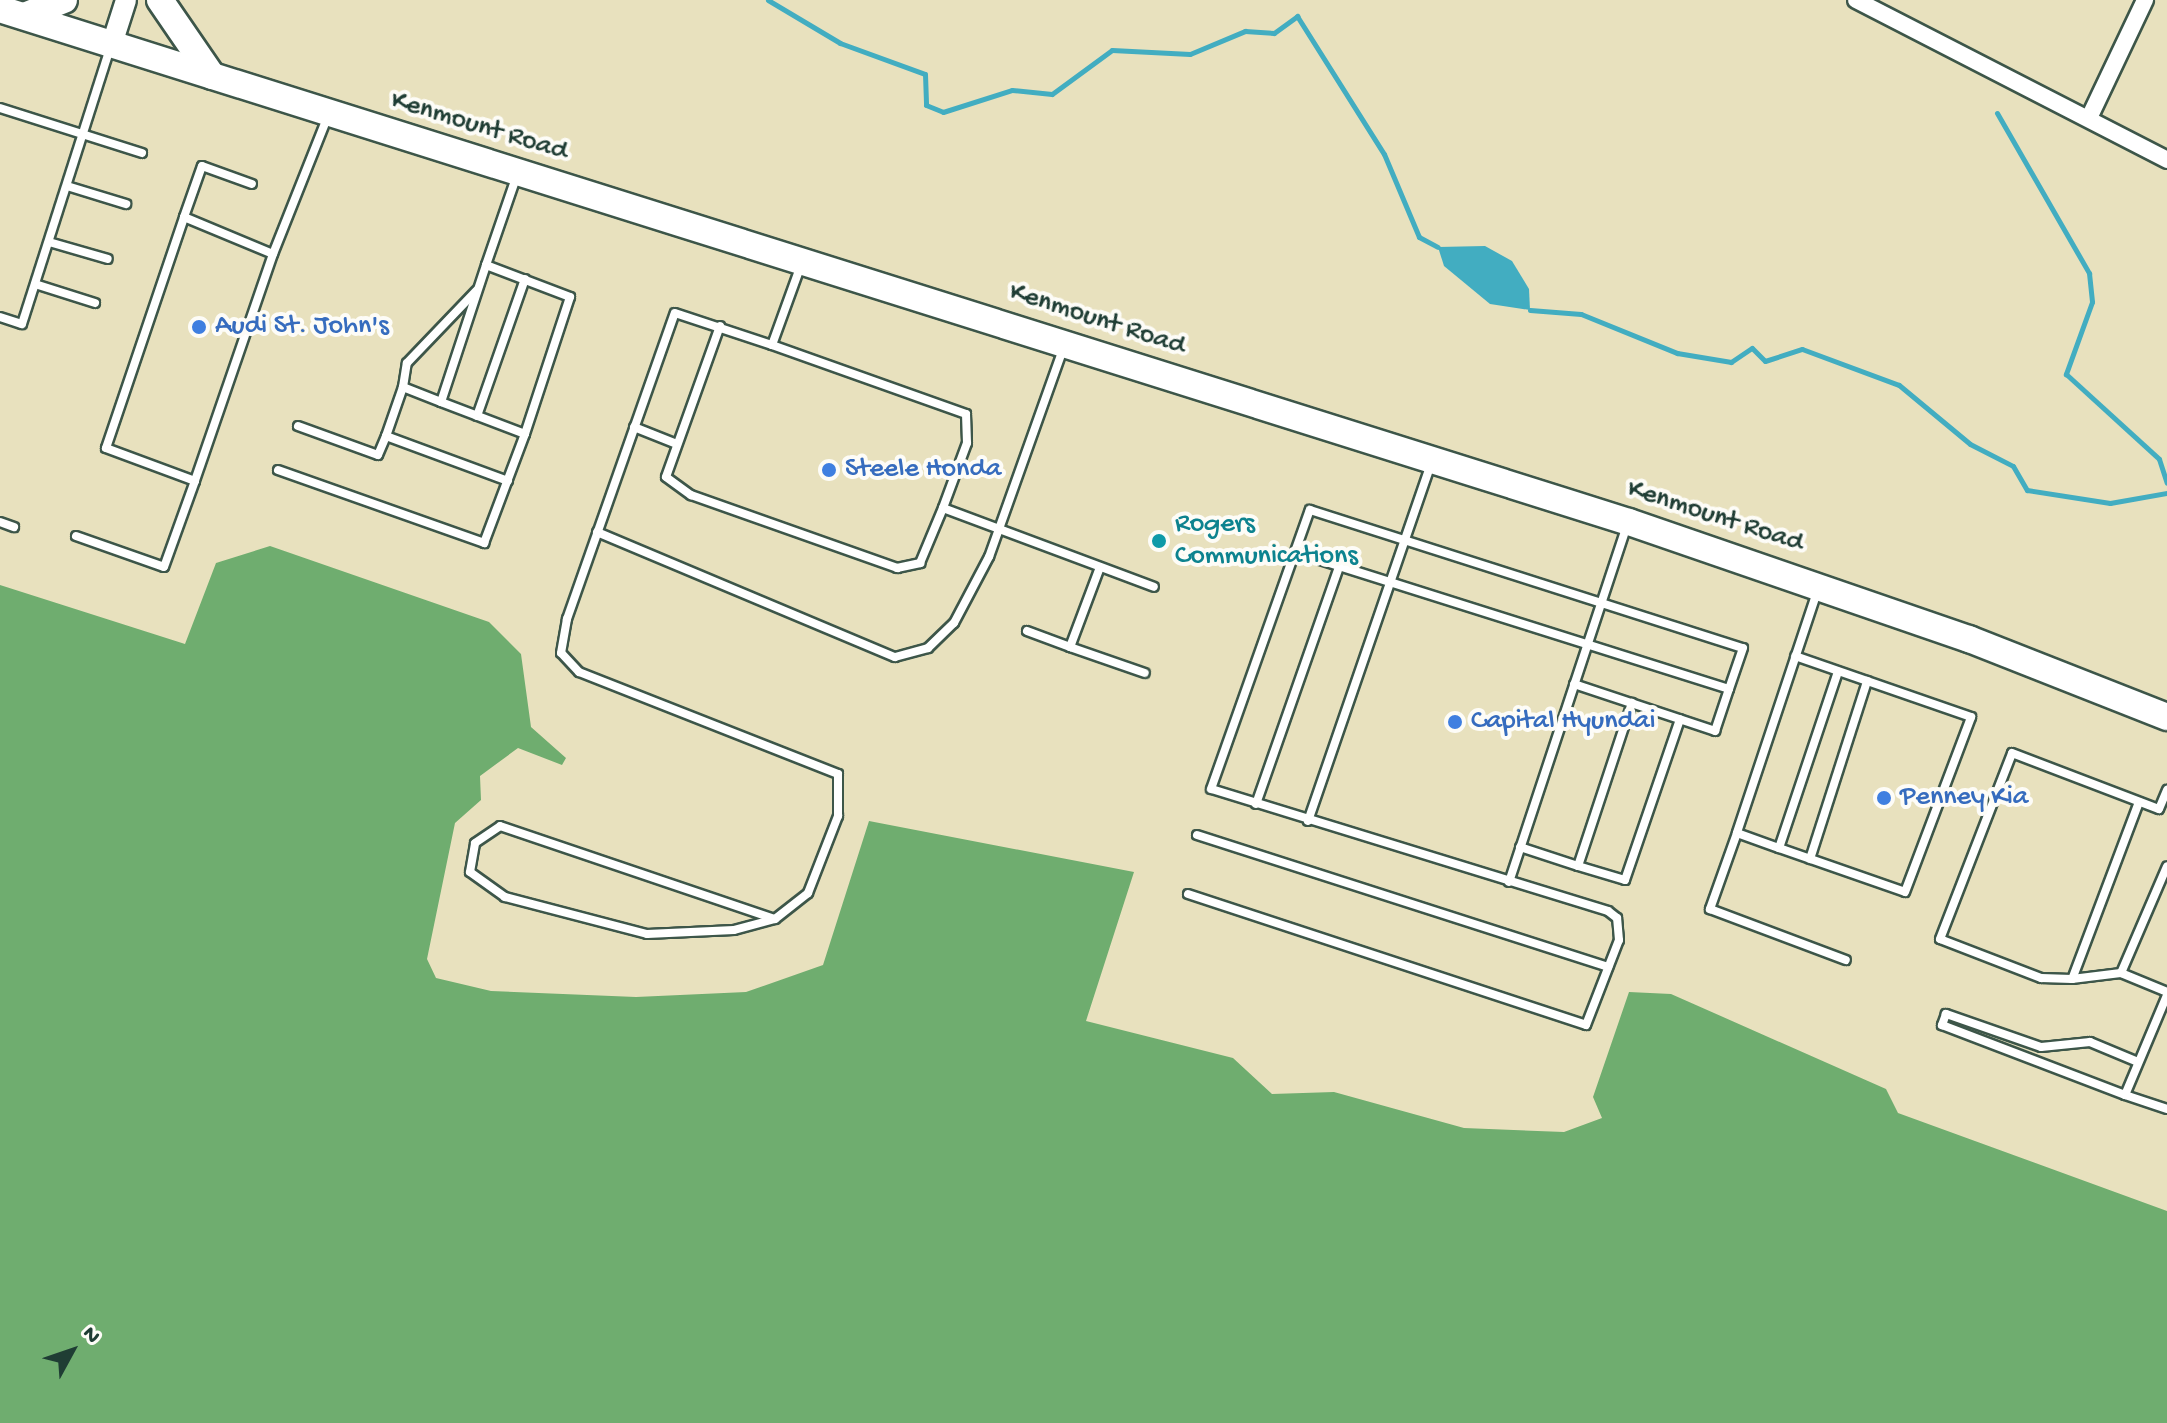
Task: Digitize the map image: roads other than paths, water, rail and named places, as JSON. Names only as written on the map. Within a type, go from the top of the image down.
[{"type":"main road","points":[[12,13],[64,0]]},
{"type":"main road","points":[[160,0],[212,76]]},
{"type":"main road","name":"Kenmount Road","points":[[12,13],[1629,522],[1819,585],[2167,717]]},
{"type":"street","points":[[112,44],[126,0]]},
{"type":"street","points":[[1856,0],[2167,160]]},
{"type":"street","points":[[2089,118],[2145,0]]},
{"type":"lane","points":[[0,317],[22,324],[112,44]]},
{"type":"lane","points":[[0,108],[142,153]]},
{"type":"lane","points":[[76,536],[164,567],[273,254],[328,113]]},
{"type":"lane","points":[[195,481],[106,448],[202,166],[252,184]]},
{"type":"lane","points":[[441,402],[517,173]]},
{"type":"lane","points":[[67,186],[126,204]]},
{"type":"lane","points":[[184,217],[273,254]]},
{"type":"lane","points":[[49,242],[108,259]]},
{"type":"lane","points":[[772,345],[802,261]]},
{"type":"lane","points":[[278,470],[484,543],[525,434],[570,297],[486,265]]},
{"type":"lane","points":[[477,416],[525,279]]},
{"type":"lane","points":[[35,284],[95,303]]},
{"type":"lane","points":[[298,426],[378,455],[403,387],[407,363],[479,288]]},
{"type":"lane","points":[[720,326],[666,477],[691,495],[897,568],[920,563],[967,443],[966,414],[720,326],[675,313],[597,532],[561,653],[579,672],[838,774],[838,816],[808,893],[775,919],[734,930],[647,934],[505,897],[470,872],[475,843],[500,826],[775,919]]},
{"type":"lane","points":[[597,532],[895,657],[928,648],[954,623],[1000,529],[1065,344]]},
{"type":"lane","points":[[403,387],[525,434]]},
{"type":"lane","points":[[634,427],[677,444]]},
{"type":"lane","points":[[386,436],[508,481]]},
{"type":"lane","points":[[1308,821],[1432,459]]},
{"type":"lane","points":[[943,508],[1154,587]]},
{"type":"lane","points":[[1188,894],[1586,1025],[1608,967],[1617,918],[1211,789],[1310,510],[1743,648],[1715,731],[1574,684]]},
{"type":"lane","points":[[0,522],[14,527]]},
{"type":"lane","points":[[1509,882],[1629,522]]},
{"type":"lane","points":[[1295,552],[1729,689]]},
{"type":"lane","points":[[1070,647],[1100,567]]},
{"type":"lane","points":[[1256,804],[1339,567]]},
{"type":"lane","points":[[1819,585],[1710,909],[1846,960]]},
{"type":"lane","points":[[1027,631],[1145,673]]},
{"type":"lane","points":[[1737,833],[1905,892],[1971,717],[1795,656]]},
{"type":"lane","points":[[1779,848],[1838,672]]},
{"type":"lane","points":[[1810,859],[1867,681]]},
{"type":"lane","points":[[1578,866],[1632,703]]},
{"type":"lane","points":[[1520,847],[1625,880],[1680,719]]},
{"type":"lane","points":[[2125,1095],[2167,993],[2121,973],[2072,979],[2041,978],[1940,939],[2012,753],[2163,811],[2167,790]]},
{"type":"lane","points":[[2072,979],[2139,802]]},
{"type":"lane","points":[[1197,835],[1608,967]]},
{"type":"lane","points":[[2121,973],[2167,866]]},
{"type":"lane","points":[[2138,1062],[2090,1042],[2041,1047],[1946,1014],[1942,1025],[2167,1109]]},
{"type":"water","points":[[1485,246],[1512,261],[1529,289],[1530,310],[1490,304],[1444,266],[1438,247]]},
{"type":"waterway","points":[[768,0],[840,43],[925,74],[926,105],[943,112],[1012,90],[1052,94],[1112,50],[1190,54],[1245,31],[1274,33],[1297,16],[1384,154],[1419,237],[1438,247]]},
{"type":"waterway","points":[[1997,113],[2089,273],[2092,302],[2066,374],[2159,459],[2167,483]]},
{"type":"waterway","points":[[1530,310],[1581,314],[1677,353],[1731,362],[1752,348],[1765,361],[1802,349],[1899,385],[1970,444],[2013,466],[2027,490],[2110,503],[2167,493]]},
{"type":"place","name":"Audi St. John's","points":[[199,327]]},
{"type":"place","name":"Steele Honda","points":[[829,470]]},
{"type":"place","name":"Rogers Communications","points":[[1159,541]]},
{"type":"place","name":"Capital Hyundai","points":[[1455,722]]},
{"type":"place","name":"Penney Kia","points":[[1884,798]]}]
